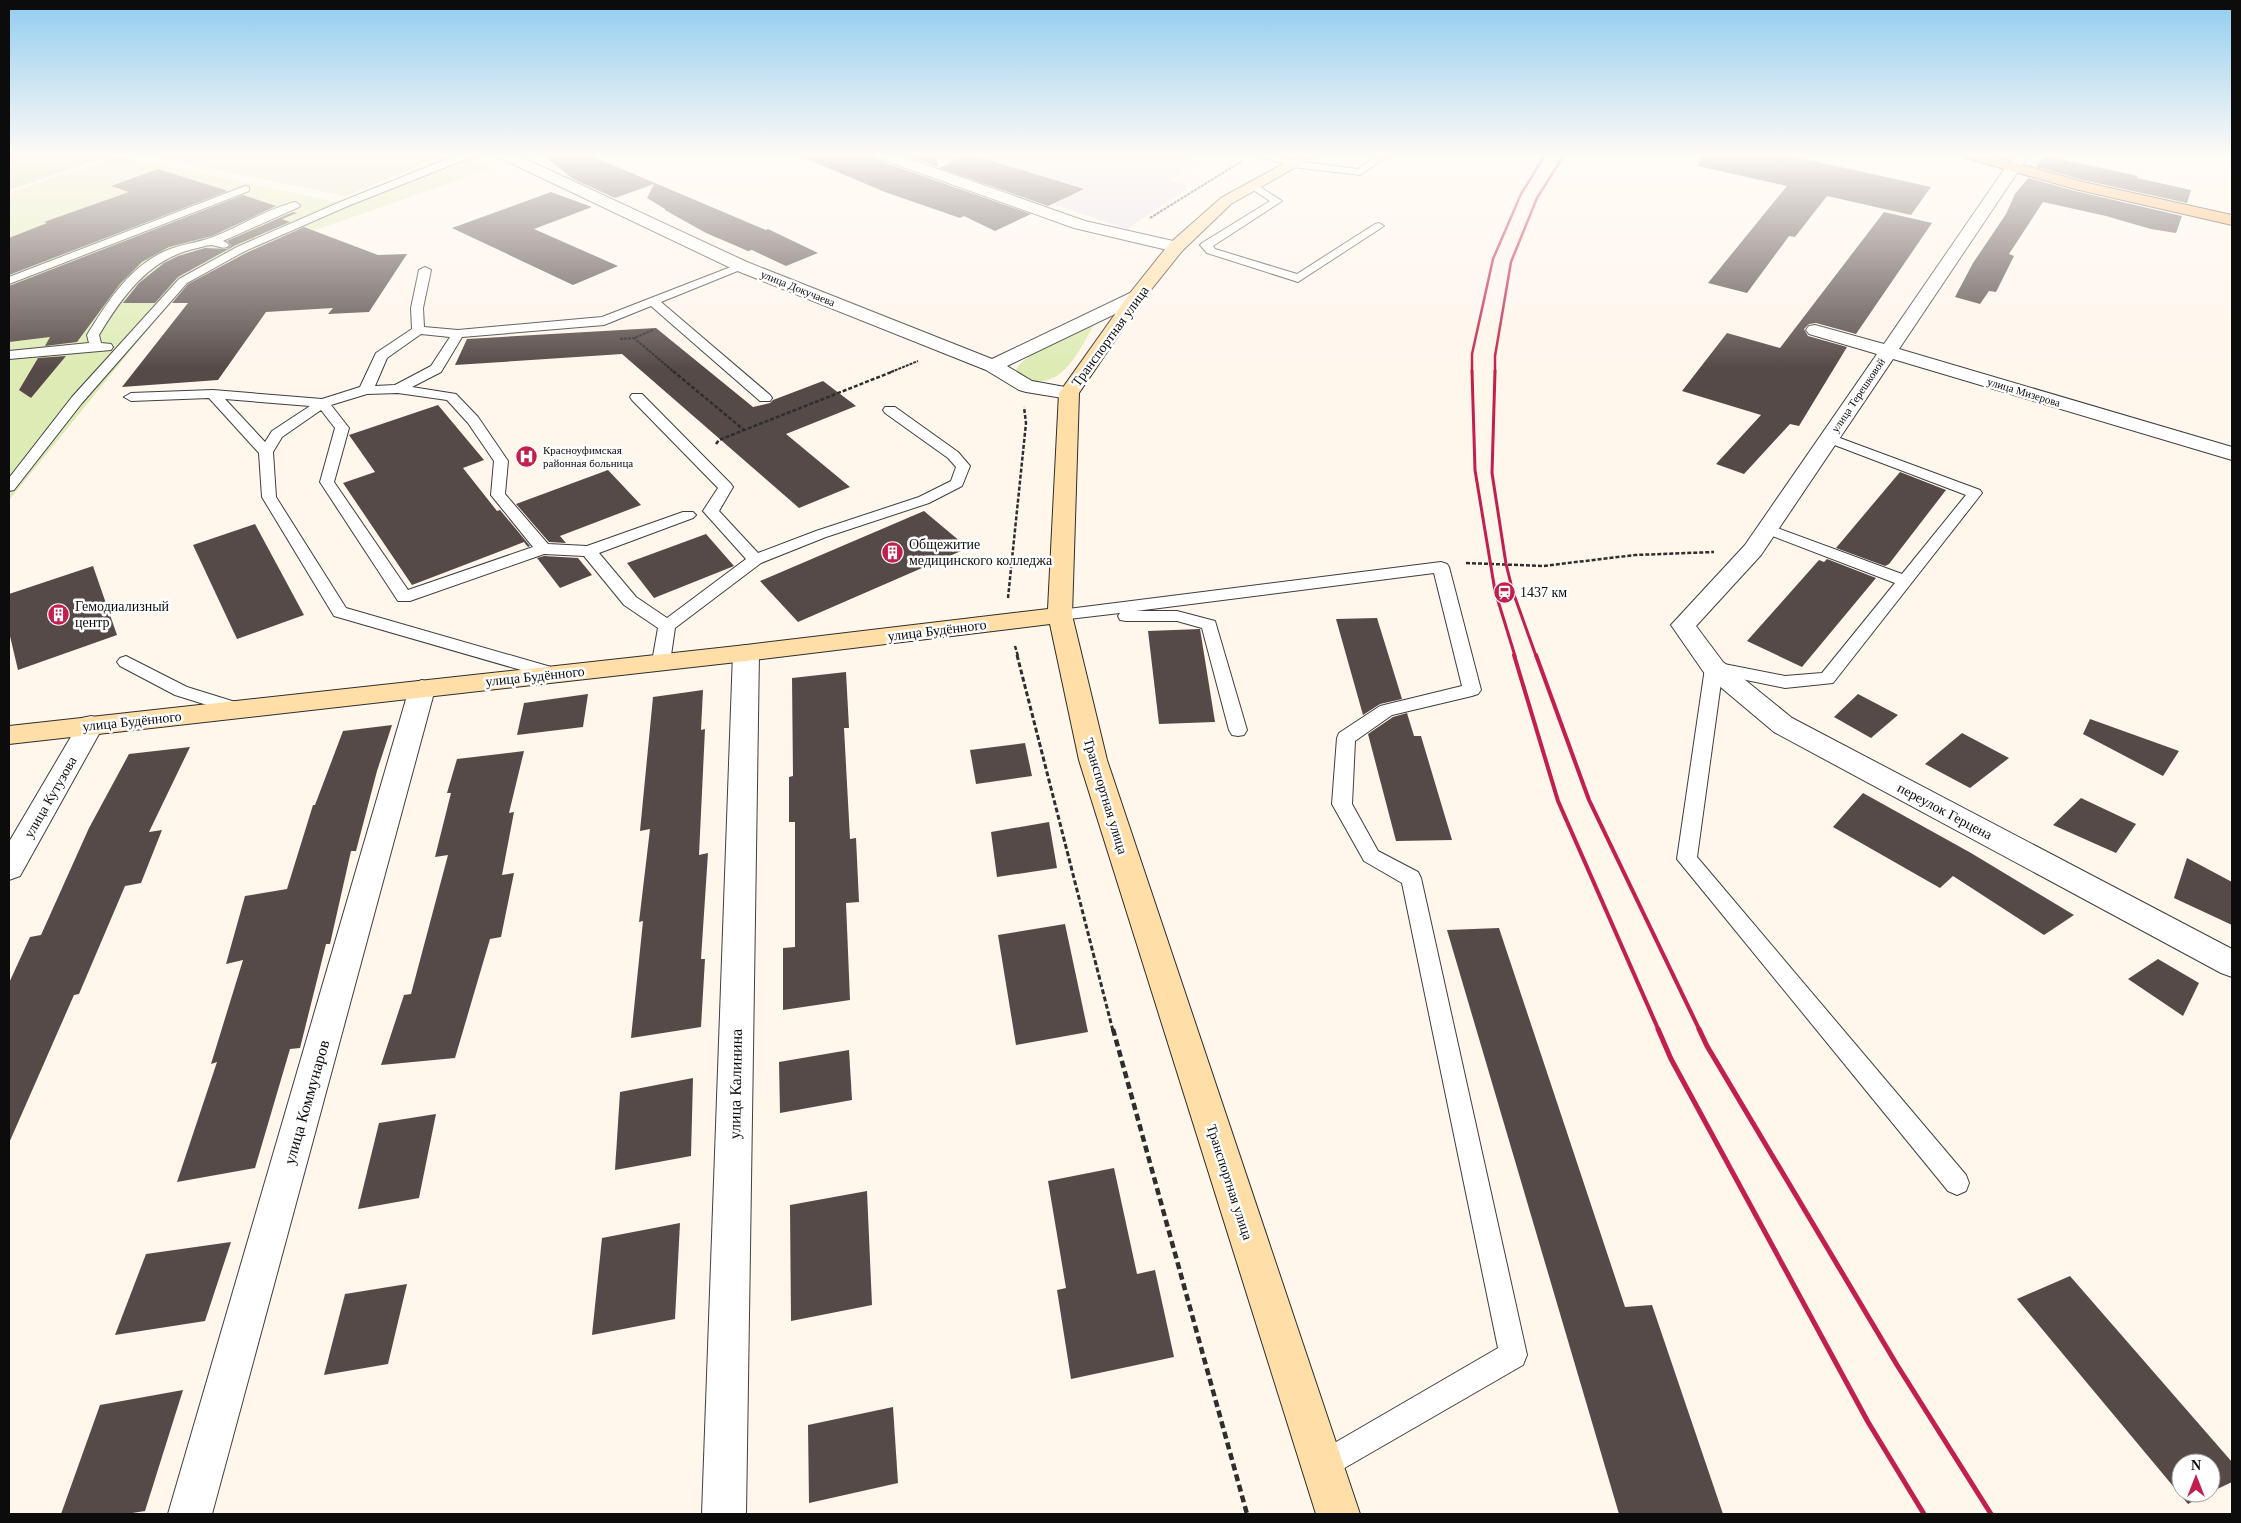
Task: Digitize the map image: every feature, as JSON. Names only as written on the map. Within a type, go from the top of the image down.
[{"type":"main road","name":"Транспортная улица","points":[[1199,226],[1176,247],[1136,297],[1069,393],[1060,616],[1094,760],[1338,1514]]},
{"type":"main road","name":"улица Будённого","points":[[9,736],[91,725],[746,653],[1060,616]]},
{"type":"street","name":"улица Докучаева","points":[[656,226],[741,266],[993,366],[1026,386],[1069,393]]},
{"type":"street","points":[[1085,226],[1176,247]]},
{"type":"street","name":"улица Терешковой","points":[[1683,625],[1753,550],[1974,226]]},
{"type":"street","points":[[993,366],[1136,297]]},
{"type":"street","name":"улица Мизерова","points":[[1815,330],[2232,454]]},
{"type":"street","name":"переулок Герцена","points":[[1683,625],[1714,668],[1783,725],[2232,964]]},
{"type":"street","name":"улица Калинина","points":[[724,1514],[746,653]]},
{"type":"street","name":"улица Коммунаров","points":[[190,1514],[422,689]]},
{"type":"street","name":"улица Кутузова","points":[[9,868],[91,725]]},
{"type":"lane","points":[[9,281],[150,226]]},
{"type":"lane","points":[[96,346],[93,335],[111,305],[143,269],[165,255],[212,242],[248,226]]},
{"type":"lane","points":[[9,487],[77,400],[183,281],[242,249],[294,226]]},
{"type":"lane","points":[[1237,226],[1206,245],[1211,251],[1298,278],[1379,226]]},
{"type":"lane","points":[[212,242],[242,249]]},
{"type":"lane","points":[[366,390],[382,356],[418,330],[458,334],[604,320],[654,302],[741,266]]},
{"type":"lane","points":[[418,330],[417,308],[425,270]]},
{"type":"lane","points":[[654,302],[766,398]]},
{"type":"lane","points":[[398,389],[436,369],[458,334]]},
{"type":"lane","points":[[9,355],[96,346],[108,348],[112,351],[106,368]]},
{"type":"lane","points":[[543,549],[498,495],[501,461],[473,420],[451,398],[398,389],[366,390],[323,403],[277,434],[266,452],[269,497],[340,612],[552,673]]},
{"type":"lane","points":[[213,394],[266,452]]},
{"type":"lane","points":[[131,397],[213,394],[323,403],[342,428],[327,482],[404,597],[543,549],[589,551],[688,515]]},
{"type":"lane","points":[[637,397],[726,487],[711,510],[755,560]]},
{"type":"lane","points":[[661,662],[667,626],[755,560],[821,534],[924,500],[957,484],[962,466],[953,455],[890,410]]},
{"type":"lane","points":[[1829,438],[1976,493],[1827,679],[1785,682],[1714,668],[1687,859],[1957,1184]]},
{"type":"lane","points":[[1767,529],[1906,581]]},
{"type":"lane","points":[[589,551],[630,601],[667,626]]},
{"type":"lane","points":[[1060,616],[1441,567],[1472,690],[1386,710],[1346,738],[1342,804],[1371,856],[1412,878],[1513,1355],[1322,1466]]},
{"type":"lane","points":[[1060,616],[1178,616],[1210,625],[1238,730]]},
{"type":"lane","points":[[126,662],[181,691],[239,710]]},
{"type":"path","points":[[1133,237],[1134,229],[1139,226]]},
{"type":"path","points":[[658,328],[634,338],[744,430]]},
{"type":"path","points":[[719,440],[920,360]]},
{"type":"path","points":[[1024,406],[1026,423],[1008,600],[1010,621],[1109,1016],[1247,1514]]},
{"type":"shaded area","points":[[1118,226],[1131,226],[1127,229]]},
{"type":"green space","points":[[9,226],[327,226],[227,261],[183,286],[9,500]]},
{"type":"green space","points":[[1094,325],[1070,364],[1054,378],[1044,381],[1032,381],[1023,377],[1016,370],[1039,350]]},
{"type":"building","points":[[39,226],[137,226],[9,275],[9,238]]},
{"type":"building","points":[[163,226],[233,226],[212,236],[169,247],[142,262],[120,284],[77,342],[45,346],[50,337],[9,342],[9,286]]},
{"type":"building","points":[[261,226],[280,226],[236,245],[178,277],[155,303],[123,303],[139,283],[164,263],[178,256],[205,248],[227,249],[231,245],[227,241]]},
{"type":"building","points":[[457,226],[542,226],[534,229],[618,266],[573,285],[452,228]]},
{"type":"building","points":[[694,226],[757,226],[768,229],[818,253],[786,266],[752,250],[748,251]]},
{"type":"building","points":[[985,226],[1005,226],[995,231]]},
{"type":"building","points":[[1754,226],[1804,226],[1795,237],[1789,236],[1747,293],[1708,283]]},
{"type":"building","points":[[1873,226],[1930,226],[1856,334],[1816,323],[1809,324],[1804,329],[1808,336],[1847,347],[1799,426],[1790,424],[1744,474],[1716,464],[1761,415],[1682,391],[1727,333],[1780,348]]},
{"type":"building","points":[[1998,226],[2027,226],[2009,254],[2014,256],[1996,292],[1989,291],[1980,304],[1955,297],[1973,263]]},
{"type":"building","points":[[2141,226],[2178,226],[2176,233]]},
{"type":"building","points":[[304,227],[378,255],[407,254],[369,312],[328,314],[333,308],[266,312],[218,380],[122,387],[188,303],[172,303],[188,284],[246,253]]},
{"type":"building","points":[[656,328],[753,407],[770,403],[773,400],[823,381],[856,406],[786,434],[850,487],[799,508],[622,354],[455,365],[467,339]]},
{"type":"building","points":[[66,356],[31,398],[19,390],[38,358]]},
{"type":"building","points":[[438,405],[484,460],[463,468],[497,511],[500,510],[530,546],[528,547],[524,542],[412,585],[343,483],[375,472],[349,435]]},
{"type":"building","points":[[608,470],[641,505],[560,536],[566,543],[549,542],[516,504]]},
{"type":"building","points":[[1900,472],[1946,490],[1889,564],[1885,566],[1836,548]]},
{"type":"building","name":"Общежитие медицинского колледжа","points":[[924,511],[968,548],[798,622],[760,581]]},
{"type":"building","points":[[255,524],[304,615],[237,639],[193,545]]},
{"type":"building","points":[[706,534],[734,566],[654,598],[627,563]]},
{"type":"building","points":[[544,556],[578,558],[592,575],[560,588],[537,558]]},
{"type":"building","points":[[1827,559],[1876,578],[1802,667],[1747,641],[1819,560],[1824,562]]},
{"type":"building","name":"Гемодиализный центр","points":[[93,566],[117,635],[18,670],[9,632],[9,594]]},
{"type":"building","points":[[1377,618],[1402,699],[1380,704],[1363,715],[1336,619]]},
{"type":"building","points":[[1200,629],[1215,722],[1159,724],[1148,631]]},
{"type":"building","points":[[846,672],[849,728],[844,728],[850,839],[856,838],[859,902],[846,903],[850,1000],[783,1010],[783,948],[795,947],[795,822],[789,822],[789,777],[793,776],[792,678]]},
{"type":"building","points":[[703,690],[701,730],[705,729],[699,855],[708,853],[701,959],[705,959],[701,1027],[631,1038],[643,921],[639,922],[650,829],[640,831],[653,697]]},
{"type":"building","points":[[588,694],[583,727],[517,735],[524,703]]},
{"type":"building","points":[[1858,694],[1898,715],[1871,738],[1834,717]]},
{"type":"building","points":[[1407,713],[1414,736],[1421,736],[1452,840],[1396,841],[1368,734],[1393,717]]},
{"type":"building","points":[[2090,719],[2179,751],[2163,776],[2083,734]]},
{"type":"building","points":[[392,725],[377,771],[356,851],[351,851],[330,944],[326,944],[300,1048],[290,1049],[255,1168],[177,1182],[217,1062],[211,1064],[243,960],[226,964],[245,896],[287,889],[313,805],[315,805],[343,731]]},
{"type":"building","points":[[1962,733],[2009,758],[1970,788],[1925,764]]},
{"type":"building","points":[[1025,743],[1032,776],[976,784],[970,750]]},
{"type":"building","points":[[190,747],[149,832],[162,830],[141,883],[125,886],[79,994],[74,995],[9,1143],[9,983],[30,937],[41,935],[89,828],[129,754]]},
{"type":"building","points":[[524,751],[509,813],[514,812],[502,875],[514,873],[501,937],[490,939],[455,1058],[381,1065],[404,995],[411,994],[448,855],[435,857],[451,793],[447,793],[457,759]]},
{"type":"building","points":[[1863,793],[1971,853],[2074,915],[2044,935],[1953,876],[1940,888],[1833,827]]},
{"type":"building","points":[[2081,798],[2136,824],[2116,853],[2053,825]]},
{"type":"building","points":[[1049,822],[1057,868],[997,877],[991,832]]},
{"type":"building","points":[[2187,858],[2232,882],[2232,925],[2174,898]]},
{"type":"building","points":[[1065,924],[1088,1032],[1016,1045],[998,935]]},
{"type":"building","points":[[1499,928],[1625,1307],[1652,1305],[1723,1514],[1619,1514],[1447,930]]},
{"type":"building","points":[[2158,959],[2199,983],[2183,1016],[2128,979]]},
{"type":"building","points":[[849,1050],[852,1100],[780,1113],[779,1062]]},
{"type":"building","points":[[693,1078],[691,1156],[615,1170],[620,1092]]},
{"type":"building","points":[[436,1114],[419,1198],[358,1209],[379,1123]]},
{"type":"building","points":[[1114,1168],[1137,1274],[1155,1270],[1174,1357],[1071,1379],[1057,1290],[1066,1288],[1048,1181]]},
{"type":"building","points":[[867,1191],[872,1305],[791,1321],[790,1205]]},
{"type":"building","points":[[680,1223],[675,1319],[592,1335],[602,1238]]},
{"type":"building","points":[[231,1242],[205,1321],[115,1335],[146,1254]]},
{"type":"building","points":[[2070,1276],[2232,1462],[2232,1482],[2221,1487],[2221,1453],[2171,1453],[2171,1484],[2017,1299]]},
{"type":"building","points":[[407,1284],[388,1364],[324,1375],[345,1294]]},
{"type":"building","points":[[183,1390],[145,1511],[126,1514],[61,1514],[100,1405]]},
{"type":"building","points":[[893,1407],[898,1483],[809,1503],[808,1425]]},
{"type":"railway","points":[[1472,371],[1472,354],[1493,259],[1507,226]]},
{"type":"railway","points":[[1495,371],[1495,356],[1511,262],[1526,226]]},
{"type":"railway","points":[[1472,371],[1475,470],[1495,591],[1515,656]]},
{"type":"railway","points":[[1495,371],[1492,473],[1506,564],[1513,592],[1536,656]]},
{"type":"railway","points":[[1514,655],[1558,801],[1659,1031]]},
{"type":"railway","points":[[1536,655],[1589,800],[1700,1031]]},
{"type":"railway","points":[[1658,1029],[1671,1059],[1868,1422],[1924,1514]]},
{"type":"railway","points":[[1699,1029],[1707,1046],[1897,1365],[1991,1514]]},
{"type":"place","name":"Красноуфимская районная больница","points":[[527,456]]},
{"type":"place","name":"Общежитие медицинского колледжа","points":[[893,552]]},
{"type":"place","name":"1437 км","points":[[1504,592]]},
{"type":"place","name":"Гемодиализный центр","points":[[59,614]]}]
